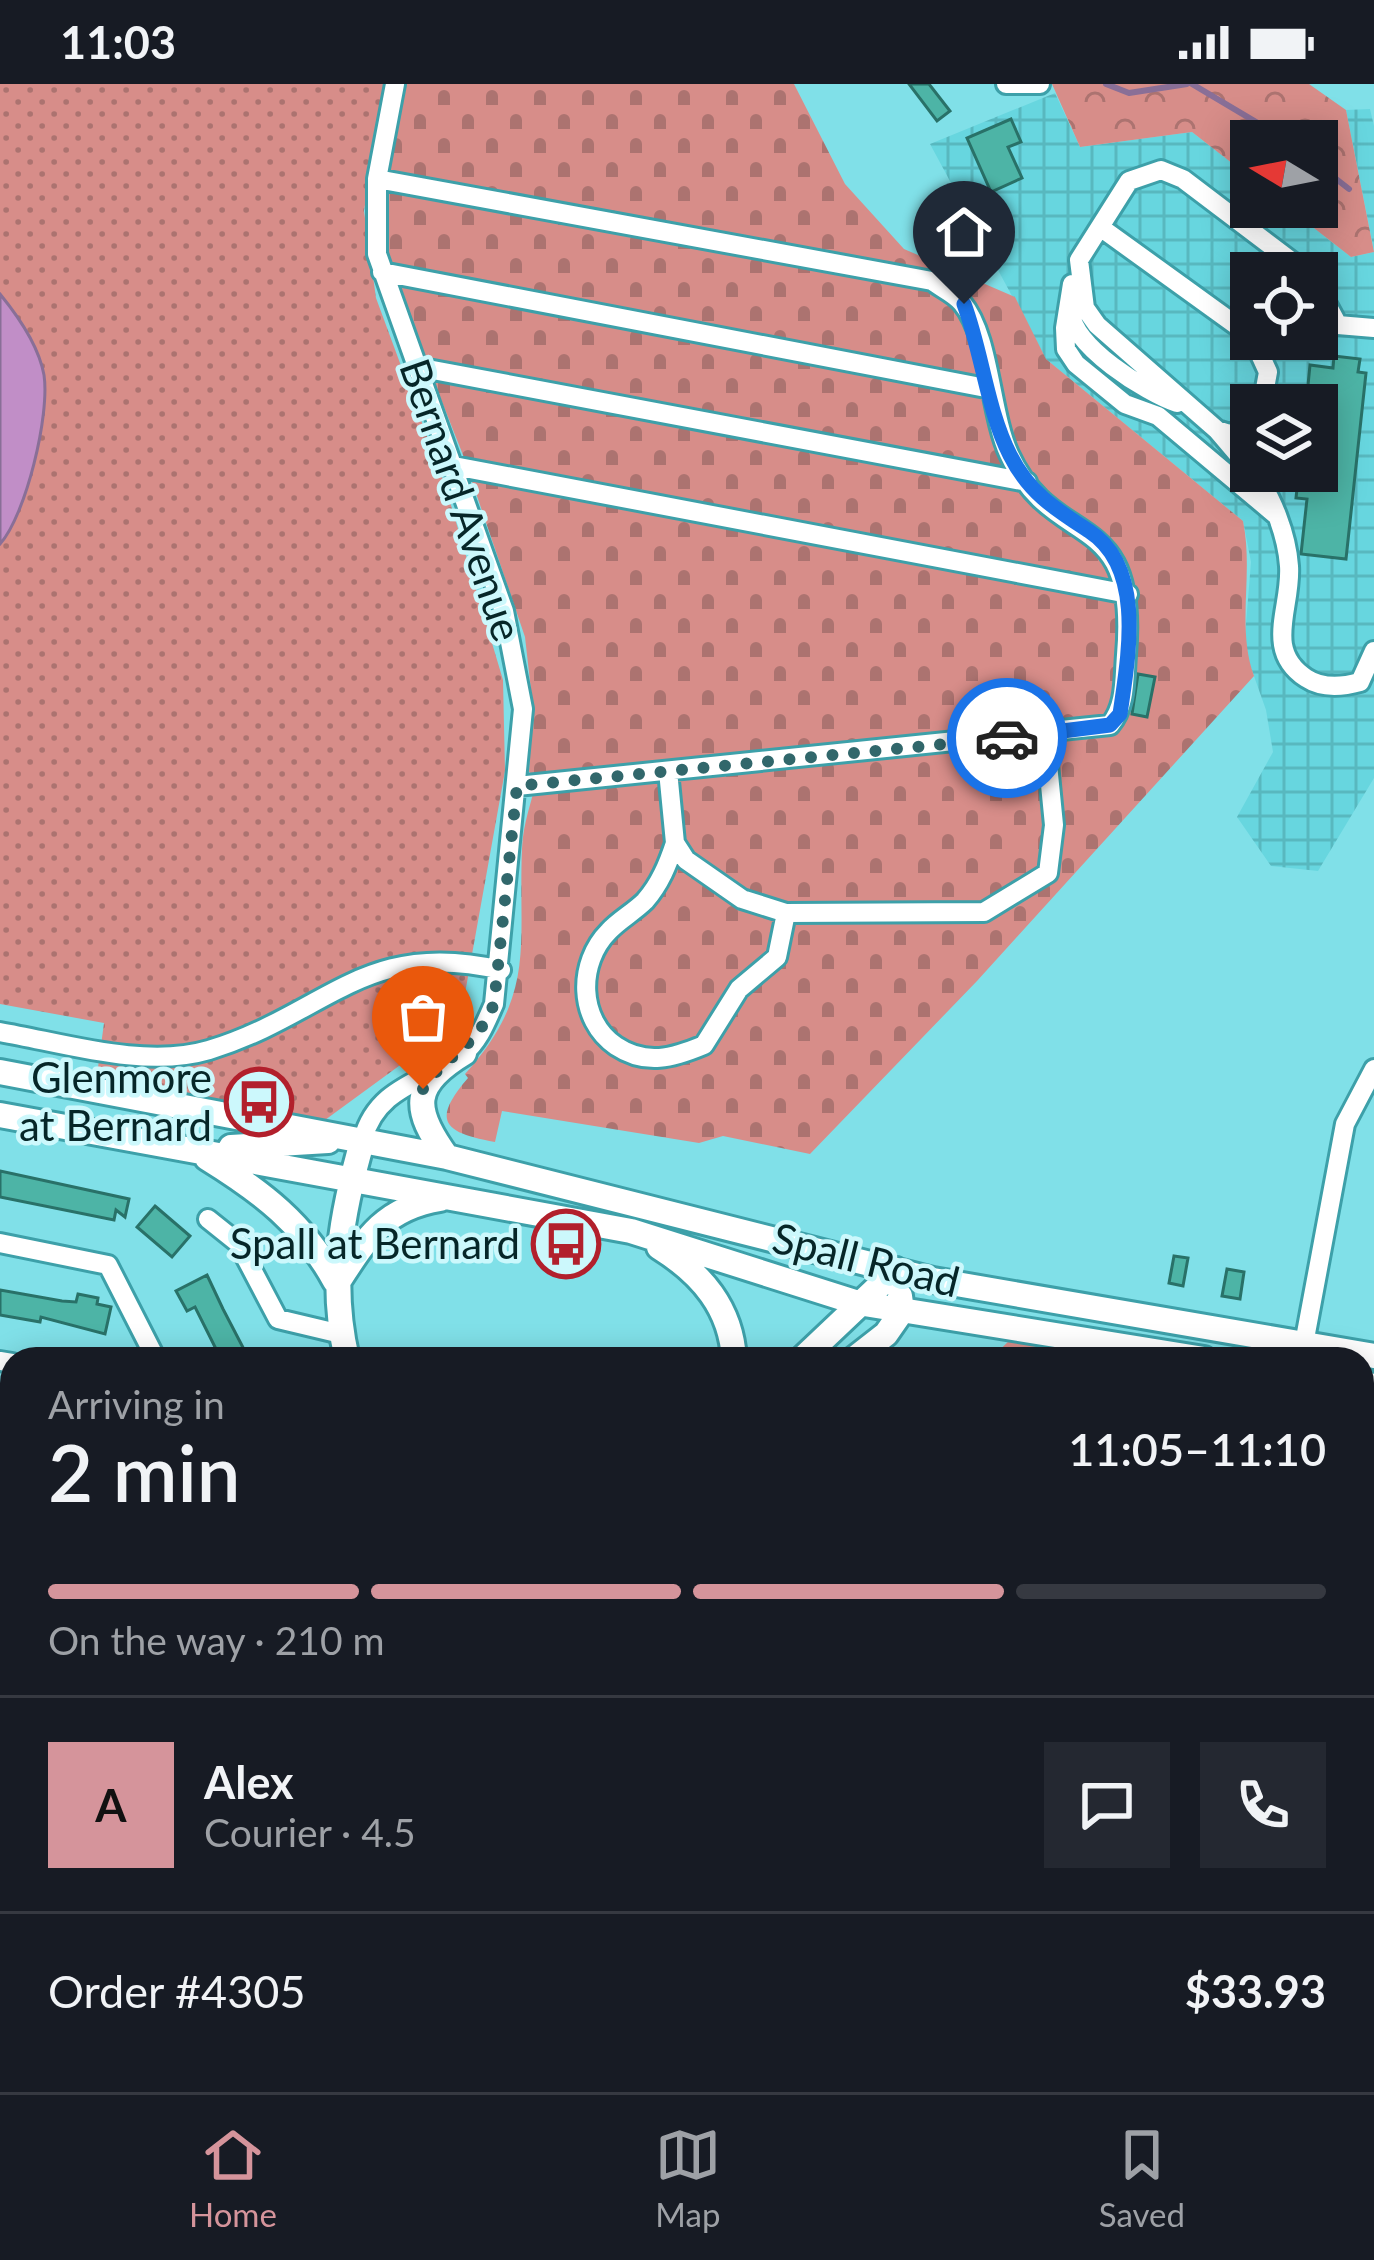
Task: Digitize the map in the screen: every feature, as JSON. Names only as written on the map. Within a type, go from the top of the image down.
[{"type":"main road","points":[[447,1157],[422,1114],[423,1089],[434,1071],[464,1053]]},
{"type":"main road","points":[[0,1072],[363,1139]]},
{"type":"main road","points":[[0,1115],[193,1149],[363,1139]]},
{"type":"main road","points":[[344,1347],[338,1238],[363,1139]]},
{"type":"main road","name":"Spall Road","points":[[363,1139],[896,1270],[1322,1347]]},
{"type":"main road","points":[[193,1149],[268,1195],[318,1250],[337,1284]]},
{"type":"main road","name":"Spall Road","points":[[193,1149],[631,1231],[857,1303],[1128,1347]]},
{"type":"main road","points":[[337,1284],[379,1221],[411,1204],[452,1197]]},
{"type":"main road","points":[[631,1231],[667,1252],[718,1298],[732,1330],[733,1347]]},
{"type":"main road","points":[[816,1347],[896,1270]]},
{"type":"main road","points":[[869,1347],[902,1311],[896,1270]]},
{"type":"street","name":"Bernard Avenue","points":[[394,84],[376,179],[374,213],[382,272],[454,466],[517,658],[523,709],[501,970],[482,1033],[464,1053]]},
{"type":"street","points":[[1006,84],[1040,84]]},
{"type":"street","points":[[1276,515],[1158,416],[1125,404],[1076,364],[1066,349],[1065,328],[1079,260],[1129,181],[1140,174],[1172,173],[1279,252]]},
{"type":"street","points":[[376,179],[932,281],[964,304],[1008,453],[1047,507],[1095,534],[1116,561],[1128,594],[1120,714],[1110,725],[517,786]]},
{"type":"street","points":[[1100,227],[1230,322]]},
{"type":"street","points":[[1079,260],[1085,308],[1096,325],[1230,445]]},
{"type":"street","points":[[382,272],[991,389]]},
{"type":"street","points":[[1072,284],[1071,322],[1079,336],[1141,388],[1186,405]]},
{"type":"street","points":[[1338,325],[1368,328]]},
{"type":"street","points":[[1338,332],[1368,328]]},
{"type":"street","points":[[417,367],[1027,482]]},
{"type":"street","points":[[1217,430],[1230,434]]},
{"type":"street","points":[[454,466],[1128,594]]},
{"type":"street","points":[[1263,492],[1276,515],[1289,566],[1280,643],[1291,668],[1314,683],[1345,686],[1360,682],[1374,651]]},
{"type":"street","points":[[675,843],[686,860],[742,899],[786,913],[984,912],[1048,873],[1054,849],[1045,734]]},
{"type":"street","points":[[668,771],[675,843],[664,873],[645,901],[600,942],[585,989],[592,1019],[608,1041],[630,1055],[655,1060],[704,1046],[740,989],[777,958],[786,913]]},
{"type":"street","points":[[0,1032],[139,1054],[188,1054],[222,1045],[393,965],[450,958],[501,970]]},
{"type":"street","points":[[363,1139],[367,1124],[397,1088],[464,1053]]},
{"type":"street","points":[[1304,1344],[1345,1124],[1374,1069]]},
{"type":"street","points":[[208,1219],[238,1243],[278,1319],[344,1347]]},
{"type":"street","points":[[0,1243],[108,1265],[151,1347]]},
{"type":"shaded area","points":[[1055,93],[1080,147],[1192,132],[1230,162],[1230,228],[1314,228],[1351,257],[1374,252],[1374,778],[1318,871],[1271,866],[1237,817],[1273,752],[1266,710],[1244,648],[1251,562],[1243,521],[1046,359],[930,144]]},
{"type":"shaded area","points":[[1370,109],[1374,126],[1374,251],[1346,110]]},
{"type":"shaded area","points":[[0,294],[38,354],[45,393],[27,488],[0,544]]},
{"type":"green space","points":[[0,84],[385,84],[364,211],[376,298],[445,485],[503,680],[505,771],[462,1010],[440,1036],[325,1120],[104,1081],[97,1075],[104,1023],[0,1004]]},
{"type":"green space","points":[[403,84],[794,84],[845,184],[904,249],[1015,297],[1046,359],[1243,521],[1246,638],[1254,676],[977,981],[810,1154],[723,1136],[699,1143],[502,1111],[495,1142],[464,1134],[448,1123],[449,1105],[504,1019],[514,993],[521,942],[523,839],[537,777],[529,772],[532,699],[525,637],[463,455],[389,268],[383,231],[386,169]]},
{"type":"green space","points":[[1052,84],[1309,84],[1346,110],[1374,252],[1351,257],[1314,228],[1338,228],[1338,120],[1230,120],[1230,162],[1192,132],[1080,147]]},
{"type":"green space","points":[[1010,1340],[1048,1347],[1003,1347]]},
{"type":"building","points":[[909,84],[929,84],[950,111],[937,121]]},
{"type":"building","points":[[1011,119],[1021,142],[1008,147],[1022,178],[991,192],[967,138]]},
{"type":"building","points":[[1338,356],[1360,359],[1358,372],[1366,373],[1346,559],[1301,554],[1307,499],[1296,498],[1297,492],[1338,492],[1338,384],[1308,384],[1310,365],[1333,368]]},
{"type":"building","points":[[1138,674],[1155,677],[1147,717],[1132,714]]},
{"type":"building","points":[[0,1171],[129,1199],[125,1217],[116,1210],[114,1220],[0,1197]]},
{"type":"building","points":[[155,1206],[190,1236],[172,1257],[137,1227]]},
{"type":"building","points":[[1174,1256],[1188,1258],[1183,1286],[1169,1283]]},
{"type":"building","points":[[1227,1269],[1244,1272],[1240,1299],[1222,1296]]},
{"type":"building","points":[[207,1275],[243,1347],[215,1347],[195,1307],[187,1311],[176,1291]]},
{"type":"building","points":[[0,1290],[62,1301],[76,1302],[78,1294],[98,1298],[97,1304],[111,1307],[105,1334],[41,1317],[40,1322],[0,1315]]},
{"type":"waterway","points":[[1106,84],[1129,93],[1187,84]]},
{"type":"waterway","points":[[1192,84],[1253,120]]},
{"type":"waterway","points":[[1338,180],[1349,189]]},
{"type":"way so far","points":[[423,1089],[434,1071],[464,1053],[482,1033],[494,1004],[517,786],[1007,738]]},
{"type":"place","name":"Glenmore at Bernard","points":[[259,1102]]},
{"type":"place","name":"Spall at Bernard","points":[[566,1244]]},
{"type":"route","points":[[964,304],[1008,453],[1047,507],[1095,534],[1116,561],[1128,594],[1120,714],[1110,725],[1007,738]]}]
